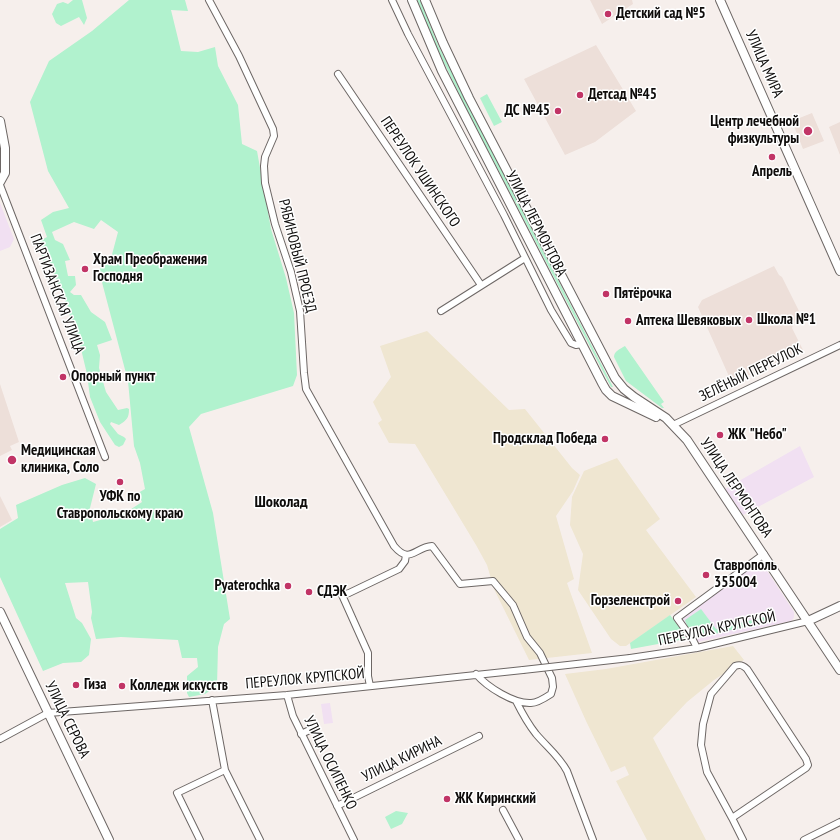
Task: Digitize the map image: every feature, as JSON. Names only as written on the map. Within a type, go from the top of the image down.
[{"type":"main road","name":"УЛИЦА ЛЕРМОНТОВА","points":[[412,0],[431,48],[458,103],[606,390],[612,396],[673,424]]},
{"type":"main road","name":"УЛИЦА ЛЕРМОНТОВА","points":[[425,0],[443,43],[467,93],[615,378],[624,389],[634,397],[673,424],[692,446],[840,670]]},
{"type":"main road","name":"УЛИЦА МИРА","points":[[720,0],[840,271]]},
{"type":"main road","points":[[0,121],[5,148],[5,173],[0,182]]},
{"type":"main road","points":[[602,383],[610,390],[613,390],[615,386],[615,378]]},
{"type":"main road","points":[[808,621],[840,606]]},
{"type":"main road","name":"УЛИЦА СЕРОВА","points":[[0,612],[109,840]]},
{"type":"street","name":"РЯБИНОВЫЙ ПРОЕЗД","points":[[209,0],[239,56],[273,128],[274,136],[265,157],[265,183],[275,224],[291,272],[300,311],[306,389],[394,546],[399,553],[406,556]]},
{"type":"street","points":[[392,0],[408,34],[504,215],[551,310],[571,343],[576,345],[582,344]]},
{"type":"street","name":"ПЕРЕУЛОК УШИНСКОГО","points":[[338,74],[481,285]]},
{"type":"street","name":"ПАРТИЗАНСКАЯ УЛИЦА","points":[[0,185],[105,457]]},
{"type":"street","points":[[441,311],[525,258]]},
{"type":"street","name":"ЗЕЛЁНЫЙ ПЕРЕУЛОК","points":[[673,424],[840,345]]},
{"type":"street","points":[[370,686],[368,676],[368,653],[342,595],[399,569],[405,561],[406,556],[428,546],[432,546],[460,584],[493,581],[513,605],[527,637],[540,653],[552,678],[553,687],[551,694],[531,703],[516,701],[484,683],[476,674]]},
{"type":"street","points":[[697,648],[677,618],[764,554]]},
{"type":"street","name":"ПЕРЕУЛОК КРУПСКОЙ","points":[[0,739],[48,713],[287,695],[630,658],[697,648],[808,621]]},
{"type":"street","points":[[732,818],[806,768],[808,765],[806,759],[747,669],[744,666],[739,665],[735,666],[711,694],[703,724],[701,745],[707,772],[742,840]]},
{"type":"street","name":"УЛИЦА ОСИПЕНКО","points":[[287,695],[293,716],[301,734],[354,840]]},
{"type":"street","points":[[212,700],[225,770],[260,840]]},
{"type":"street","points":[[516,701],[524,717],[536,734],[561,760],[567,771],[593,840]]},
{"type":"street","points":[[301,734],[312,729]]},
{"type":"street","name":"УЛИЦА КИРИНА","points":[[337,806],[480,736]]},
{"type":"street","points":[[200,840],[177,793],[225,770]]},
{"type":"street","points":[[503,810],[519,840]]},
{"type":"street","points":[[804,840],[840,822]]},
{"type":"shaded area","name":"Детский сад №5","points":[[590,0],[632,0],[633,4],[602,24]]},
{"type":"shaded area","name":"Детсад №45","points":[[596,45],[636,111],[595,142],[565,155],[524,79]]},
{"type":"shaded area","name":"Центр лечебной физкультуры","points":[[812,113],[824,141],[803,149],[792,121]]},
{"type":"shaded area","points":[[840,122],[840,155],[829,127]]},
{"type":"shaded area","points":[[0,203],[14,239],[10,247],[0,251]]},
{"type":"shaded area","name":"Школа №1","points":[[774,266],[779,275],[782,277],[799,311],[792,328],[803,350],[732,383],[698,307],[702,300]]},
{"type":"shaded area","points":[[427,331],[509,410],[525,409],[572,468],[580,475],[573,491],[556,516],[574,579],[567,583],[592,653],[529,660],[494,589],[487,565],[415,444],[389,443],[378,423],[382,420],[373,402],[391,377],[380,346]]},
{"type":"shaded area","points":[[0,384],[19,442],[10,446],[12,450],[0,456]]},
{"type":"shaded area","points":[[800,446],[814,477],[743,515],[725,489]]},
{"type":"shaded area","points":[[617,458],[660,519],[646,530],[696,597],[626,646],[620,646],[611,639],[578,590],[583,554],[570,525],[572,497],[584,471]]},
{"type":"shaded area","points":[[0,496],[12,520],[0,527]]},
{"type":"shaded area","points":[[760,560],[794,612],[793,619],[791,621],[698,642],[681,620]]},
{"type":"shaded area","points":[[733,646],[744,660],[714,680],[687,702],[653,738],[706,840],[647,840],[616,781],[629,775],[625,766],[611,772],[565,674],[606,669]]},
{"type":"shaded area","points":[[330,703],[333,723],[324,724],[321,704]]},
{"type":"green space","points":[[73,0],[82,0],[87,18],[84,25],[79,17],[61,26],[56,23],[52,14],[57,4],[63,2],[68,4]]},
{"type":"green space","points":[[129,0],[185,0],[188,11],[171,10],[181,51],[198,52],[215,47],[218,66],[238,105],[242,144],[257,151],[271,229],[286,278],[294,313],[297,375],[293,386],[201,414],[189,427],[213,513],[230,619],[224,624],[218,647],[217,686],[205,694],[189,697],[187,693],[187,676],[198,667],[197,658],[182,658],[178,640],[121,637],[96,639],[91,618],[92,612],[88,582],[65,583],[76,618],[82,623],[91,639],[89,655],[81,662],[63,663],[43,671],[0,577],[0,529],[18,518],[16,505],[62,485],[85,478],[96,484],[90,508],[93,522],[125,513],[142,502],[138,493],[145,489],[140,463],[134,446],[128,381],[99,271],[101,267],[110,262],[118,232],[101,220],[94,229],[74,222],[52,232],[55,240],[63,244],[70,260],[65,261],[68,276],[75,276],[76,285],[70,292],[74,295],[81,295],[91,312],[105,322],[112,340],[97,345],[100,355],[99,368],[106,392],[118,410],[129,409],[129,415],[124,422],[119,425],[111,422],[110,424],[118,434],[126,439],[123,445],[119,447],[115,445],[100,422],[90,397],[87,374],[81,349],[72,333],[69,310],[48,261],[44,263],[38,242],[47,237],[41,220],[53,212],[69,208],[48,171],[30,102],[49,61],[92,31]]},
{"type":"green space","points":[[417,0],[420,0],[438,45],[613,387],[611,387],[462,100],[436,46]]},
{"type":"green space","points":[[487,94],[502,122],[494,126],[480,98]]},
{"type":"green space","points":[[625,346],[664,402],[661,404],[664,408],[626,381],[614,357],[619,349]]},
{"type":"green space","points":[[701,609],[716,629],[764,617],[769,621],[698,638],[690,630],[685,620]]},
{"type":"green space","points":[[670,615],[682,631],[685,639],[631,649],[630,643]]},
{"type":"green space","points":[[396,811],[408,813],[402,824],[391,829],[385,817]]},
{"type":"place","name":"Детский сад №5","points":[[608,14]]},
{"type":"place","name":"Детсад №45","points":[[580,95]]},
{"type":"place","name":"ДС №45","points":[[558,111]]},
{"type":"place","name":"Центр лечебной физкультуры","points":[[808,131]]},
{"type":"place","name":"Апрель","points":[[772,157]]},
{"type":"place","name":"Храм Преображения Господня","points":[[85,269]]},
{"type":"place","name":"Пятёрочка","points":[[606,294]]},
{"type":"place","name":"Школа №1","points":[[749,320]]},
{"type":"place","name":"Аптека Шевяковых","points":[[628,321]]},
{"type":"place","name":"Опорный пункт","points":[[63,377]]},
{"type":"place","name":"ЖК \"Небо\"","points":[[720,435]]},
{"type":"place","name":"Продсклад Победа","points":[[605,439]]},
{"type":"place","name":"Медицинская клиника, Соло","points":[[12,460]]},
{"type":"place","name":"УФК по Ставропольскому краю","points":[[120,482]]},
{"type":"place","name":"Ставрополь 355004","points":[[706,575]]},
{"type":"place","name":"Pyaterochka","points":[[288,586]]},
{"type":"place","name":"СДЭК","points":[[309,592]]},
{"type":"place","name":"Горзеленстрой","points":[[678,601]]},
{"type":"place","name":"Гиза","points":[[76,685]]},
{"type":"place","name":"Колледж искусств","points":[[122,686]]},
{"type":"place","name":"ЖК Киринский","points":[[447,799]]},
{"type":"district","name":"Шоколад","points":[[281,502]]}]
